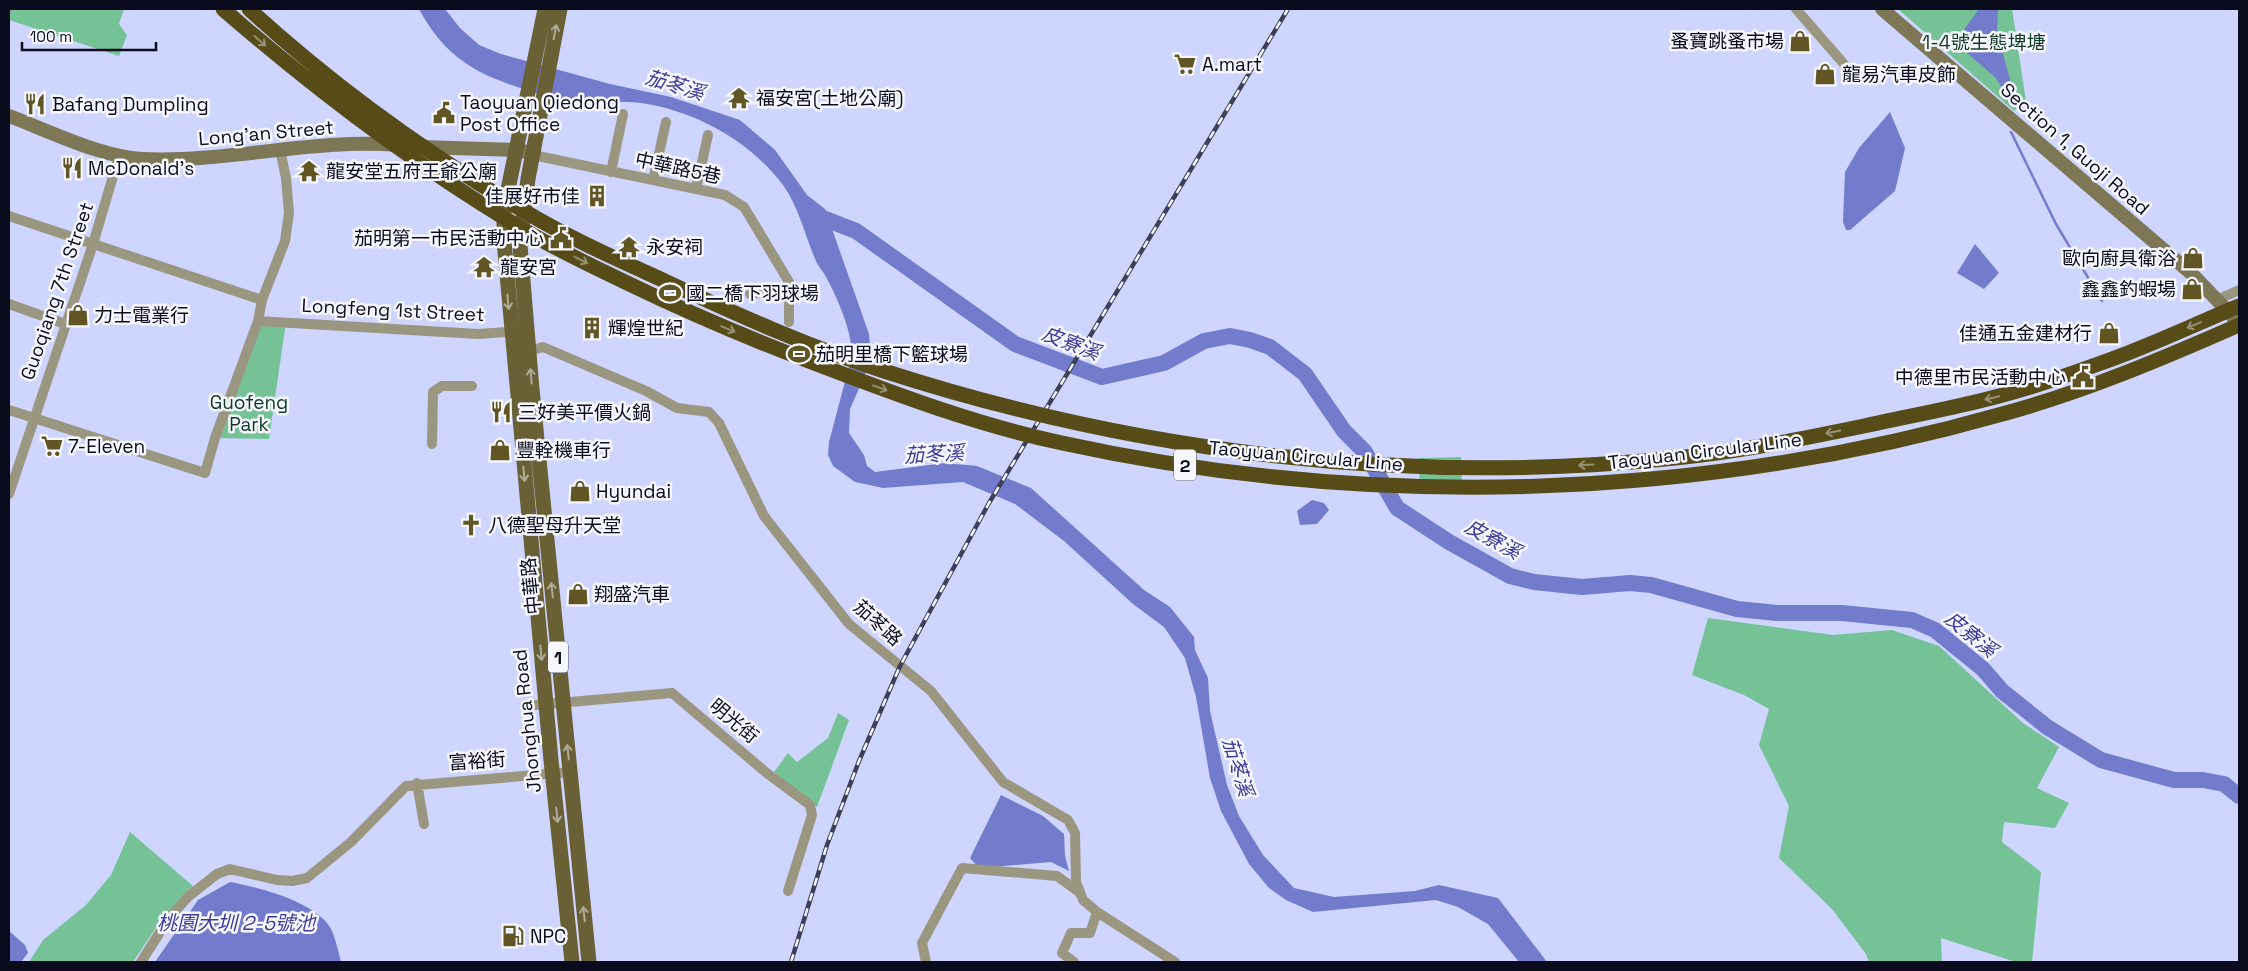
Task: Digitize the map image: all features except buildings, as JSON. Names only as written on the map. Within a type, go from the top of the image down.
[{"type":"highway","name":"Taoyuan Circular Line","points":[[223,9],[319,89],[433,173],[524,230],[605,272],[750,338],[881,388],[959,415],[1059,443],[1168,464],[1341,482],[1513,488],[1586,486],[1769,466],[1880,444],[2010,412],[2166,356],[2239,324]]},
{"type":"highway","name":"Taoyuan Circular Line","points":[[249,9],[282,38],[381,116],[443,160],[512,204],[610,256],[730,312],[790,337],[901,376],[1064,421],[1188,444],[1267,456],[1342,463],[1516,468],[1677,458],[1768,446],[1945,410],[2004,395],[2107,361],[2239,306]]},
{"type":"main road","name":"1","points":[[513,356],[504,241],[504,209],[515,150],[532,115],[544,52],[545,9]]},
{"type":"main road","name":"1","points":[[544,52],[560,9]]},
{"type":"main road","name":"中華路","points":[[532,115],[534,154],[520,245],[589,962]]},
{"type":"main road","name":"Jhonghua Road","points":[[513,356],[541,704],[552,773],[572,962]]},
{"type":"street","points":[[1796,9],[1844,64]]},
{"type":"street","name":"Section 1, Guoji Road","points":[[1882,9],[2184,267],[2239,324]]},
{"type":"street","points":[[610,172],[623,114]]},
{"type":"street","name":"Long'an Street","points":[[9,116],[120,156],[141,159],[189,158],[378,143],[444,149],[515,150],[534,154]]},
{"type":"street","points":[[653,180],[666,122]]},
{"type":"street","points":[[696,189],[708,135]]},
{"type":"street","points":[[9,410],[205,474],[215,438],[258,321],[262,300],[285,242],[289,213],[286,178],[280,150]]},
{"type":"street","name":"中華路5巷","points":[[534,154],[610,172],[725,195],[744,207],[789,282]]},
{"type":"street","name":"Guoqiang 7th Street","points":[[9,494],[93,244],[120,156]]},
{"type":"street","points":[[9,216],[262,300]]},
{"type":"street","points":[[750,294],[786,290],[789,282]]},
{"type":"street","points":[[789,282],[789,322]]},
{"type":"street","points":[[2217,300],[2239,290]]},
{"type":"street","points":[[9,304],[65,324]]},
{"type":"street","name":"Longfeng 1st Street","points":[[258,321],[478,334],[527,331]]},
{"type":"street","name":"茄苳路","points":[[529,352],[543,348],[646,392],[677,408],[709,412],[719,423],[764,516],[849,624],[930,692],[1002,782],[1068,820],[1075,833],[1079,892]]},
{"type":"street","points":[[513,356],[529,352]]},
{"type":"street","points":[[432,444],[433,392],[442,386],[472,386]]},
{"type":"street","name":"明光街","points":[[541,704],[672,693],[768,774],[810,805],[812,815],[788,890]]},
{"type":"street","name":"富裕街","points":[[141,962],[169,918],[189,896],[216,874],[230,868],[276,880],[292,881],[307,878],[351,842],[392,798],[406,786],[417,783],[570,772]]},
{"type":"street","points":[[417,783],[424,824]]},
{"type":"street","points":[[926,962],[922,943],[962,868],[1057,876],[1079,892],[1083,900],[1097,912],[1175,962]]},
{"type":"street","points":[[1074,962],[1062,953],[1066,944],[1072,933],[1090,934],[1097,912]]},
{"type":"green space","points":[[9,9],[124,9],[119,24],[127,35],[119,56],[9,20]]},
{"type":"green space","name":"1-4號生態埤塘","points":[[1898,9],[2012,9],[2026,101],[2014,111]]},
{"type":"green space","name":"Guofeng Park","points":[[258,321],[286,322],[269,439],[215,438]]},
{"type":"green space","points":[[1461,457],[1462,491],[1420,493],[1419,458]]},
{"type":"green space","points":[[1708,618],[1833,635],[1892,630],[1939,646],[2023,723],[2059,747],[2037,788],[2069,803],[2055,828],[2004,822],[2002,842],[2041,872],[2032,962],[2016,962],[1941,938],[1942,962],[1869,962],[1866,954],[1832,909],[1779,858],[1789,806],[1759,745],[1769,709],[1744,695],[1692,675]]},
{"type":"green space","points":[[838,713],[849,720],[817,807],[774,772],[788,753],[797,762],[828,738]]},
{"type":"green space","points":[[130,832],[193,886],[159,923],[133,962],[29,962],[43,940],[86,905],[111,875]]},
{"type":"water","points":[[419,9],[445,9],[460,28],[479,45],[501,54],[610,84],[671,97],[740,120],[775,150],[807,195],[825,209],[869,334],[871,361],[850,409],[849,433],[864,455],[867,466],[875,472],[945,463],[977,466],[1031,488],[1144,590],[1170,607],[1194,637],[1195,650],[1208,678],[1210,711],[1227,785],[1239,816],[1263,855],[1294,888],[1334,897],[1415,891],[1439,885],[1498,898],[1547,962],[1519,962],[1488,924],[1458,907],[1436,900],[1313,912],[1286,900],[1269,888],[1249,864],[1221,811],[1210,778],[1196,697],[1185,658],[1164,627],[1133,604],[1064,541],[1015,504],[963,482],[883,488],[855,482],[833,466],[828,455],[829,442],[852,355],[847,325],[826,277],[816,261],[789,194],[770,170],[756,156],[725,133],[690,116],[642,103],[563,101],[508,84],[492,77],[463,62],[451,52],[429,26]]},
{"type":"water","points":[[1979,9],[1998,9],[1997,32],[2014,94],[2007,97],[1996,78],[1967,53],[1962,45],[1963,31]]},
{"type":"water","points":[[1890,112],[1905,148],[1895,191],[1850,230],[1846,230],[1843,222],[1845,172],[1859,148]]},
{"type":"water","points":[[1975,244],[1999,273],[1984,289],[1957,273]]},
{"type":"water","points":[[1312,500],[1324,503],[1329,510],[1317,524],[1300,525],[1297,511]]},
{"type":"water","points":[[1001,795],[1043,816],[1064,834],[1065,856],[1069,871],[1051,862],[979,868],[970,858]]},
{"type":"water","name":"桃園大圳 2-5號池","points":[[230,882],[286,897],[313,911],[324,919],[331,929],[341,962],[155,962],[198,900]]},
{"type":"water","points":[[9,931],[25,945],[28,953],[21,962],[9,962]]},
{"type":"waterway","points":[[2011,132],[2056,224],[2102,301]]},
{"type":"waterway","name":"皮寮溪","points":[[810,213],[856,231],[1015,344],[1102,377],[1164,363],[1204,341],[1230,336],[1270,347],[1305,374],[1344,431],[1365,452],[1397,508],[1449,542],[1510,576],[1534,582],[1582,587],[1630,583],[1651,585],[1737,609],[1777,613],[1842,613],[1912,620],[1935,630],[1983,669],[2002,691],[2047,727],[2101,760],[2174,780],[2203,780],[2224,784],[2239,796]]},
{"type":"railway","points":[[791,962],[827,845],[859,761],[900,666],[989,503],[1288,9]]},
{"type":"place","name":"蚤寶跳蚤市場","points":[[1800,41]]},
{"type":"place","name":"A.mart","points":[[1185,64]]},
{"type":"place","name":"龍易汽車皮飾","points":[[1825,74]]},
{"type":"place","name":"福安宮(土地公廟)","points":[[739,98]]},
{"type":"place","name":"Bafang Dumpling","points":[[35,104]]},
{"type":"place","name":"Taoyuan Qiedong Post Office","points":[[444,113]]},
{"type":"place","name":"McDonald's","points":[[72,168]]},
{"type":"place","name":"龍安堂五府王爺公廟","points":[[309,171]]},
{"type":"place","name":"佳展好市佳","points":[[597,196]]},
{"type":"place","name":"茄明第一市民活動中心","points":[[561,238]]},
{"type":"place","name":"永安祠","points":[[629,247]]},
{"type":"place","name":"歐向廚具衛浴","points":[[2193,258]]},
{"type":"place","name":"龍安宮","points":[[484,267]]},
{"type":"place","name":"鑫鑫釣蝦場","points":[[2192,289]]},
{"type":"place","name":"國二橋下羽球場","points":[[670,293]]},
{"type":"place","name":"力士電業行","points":[[78,315]]},
{"type":"place","name":"輝煌世紀","points":[[592,328]]},
{"type":"place","name":"佳通五金建材行","points":[[2109,333]]},
{"type":"place","name":"茄明里橋下籃球場","points":[[799,354]]},
{"type":"place","name":"中德里市民活動中心","points":[[2083,377]]},
{"type":"place","name":"三好美平價火鍋","points":[[501,412]]},
{"type":"place","name":"7-Eleven","points":[[52,446]]},
{"type":"place","name":"豐輇機車行","points":[[500,450]]},
{"type":"place","name":"Hyundai","points":[[580,491]]},
{"type":"place","name":"八德聖母升天堂","points":[[471,525]]},
{"type":"place","name":"翔盛汽車","points":[[578,594]]},
{"type":"place","name":"NPC","points":[[513,936]]},
{"type":"water label","name":"茄苳溪","points":[[675,85]]},
{"type":"water label","name":"茄苳溪","points":[[934,454]]},
{"type":"water label","name":"茄苳溪","points":[[1238,767]]}]
